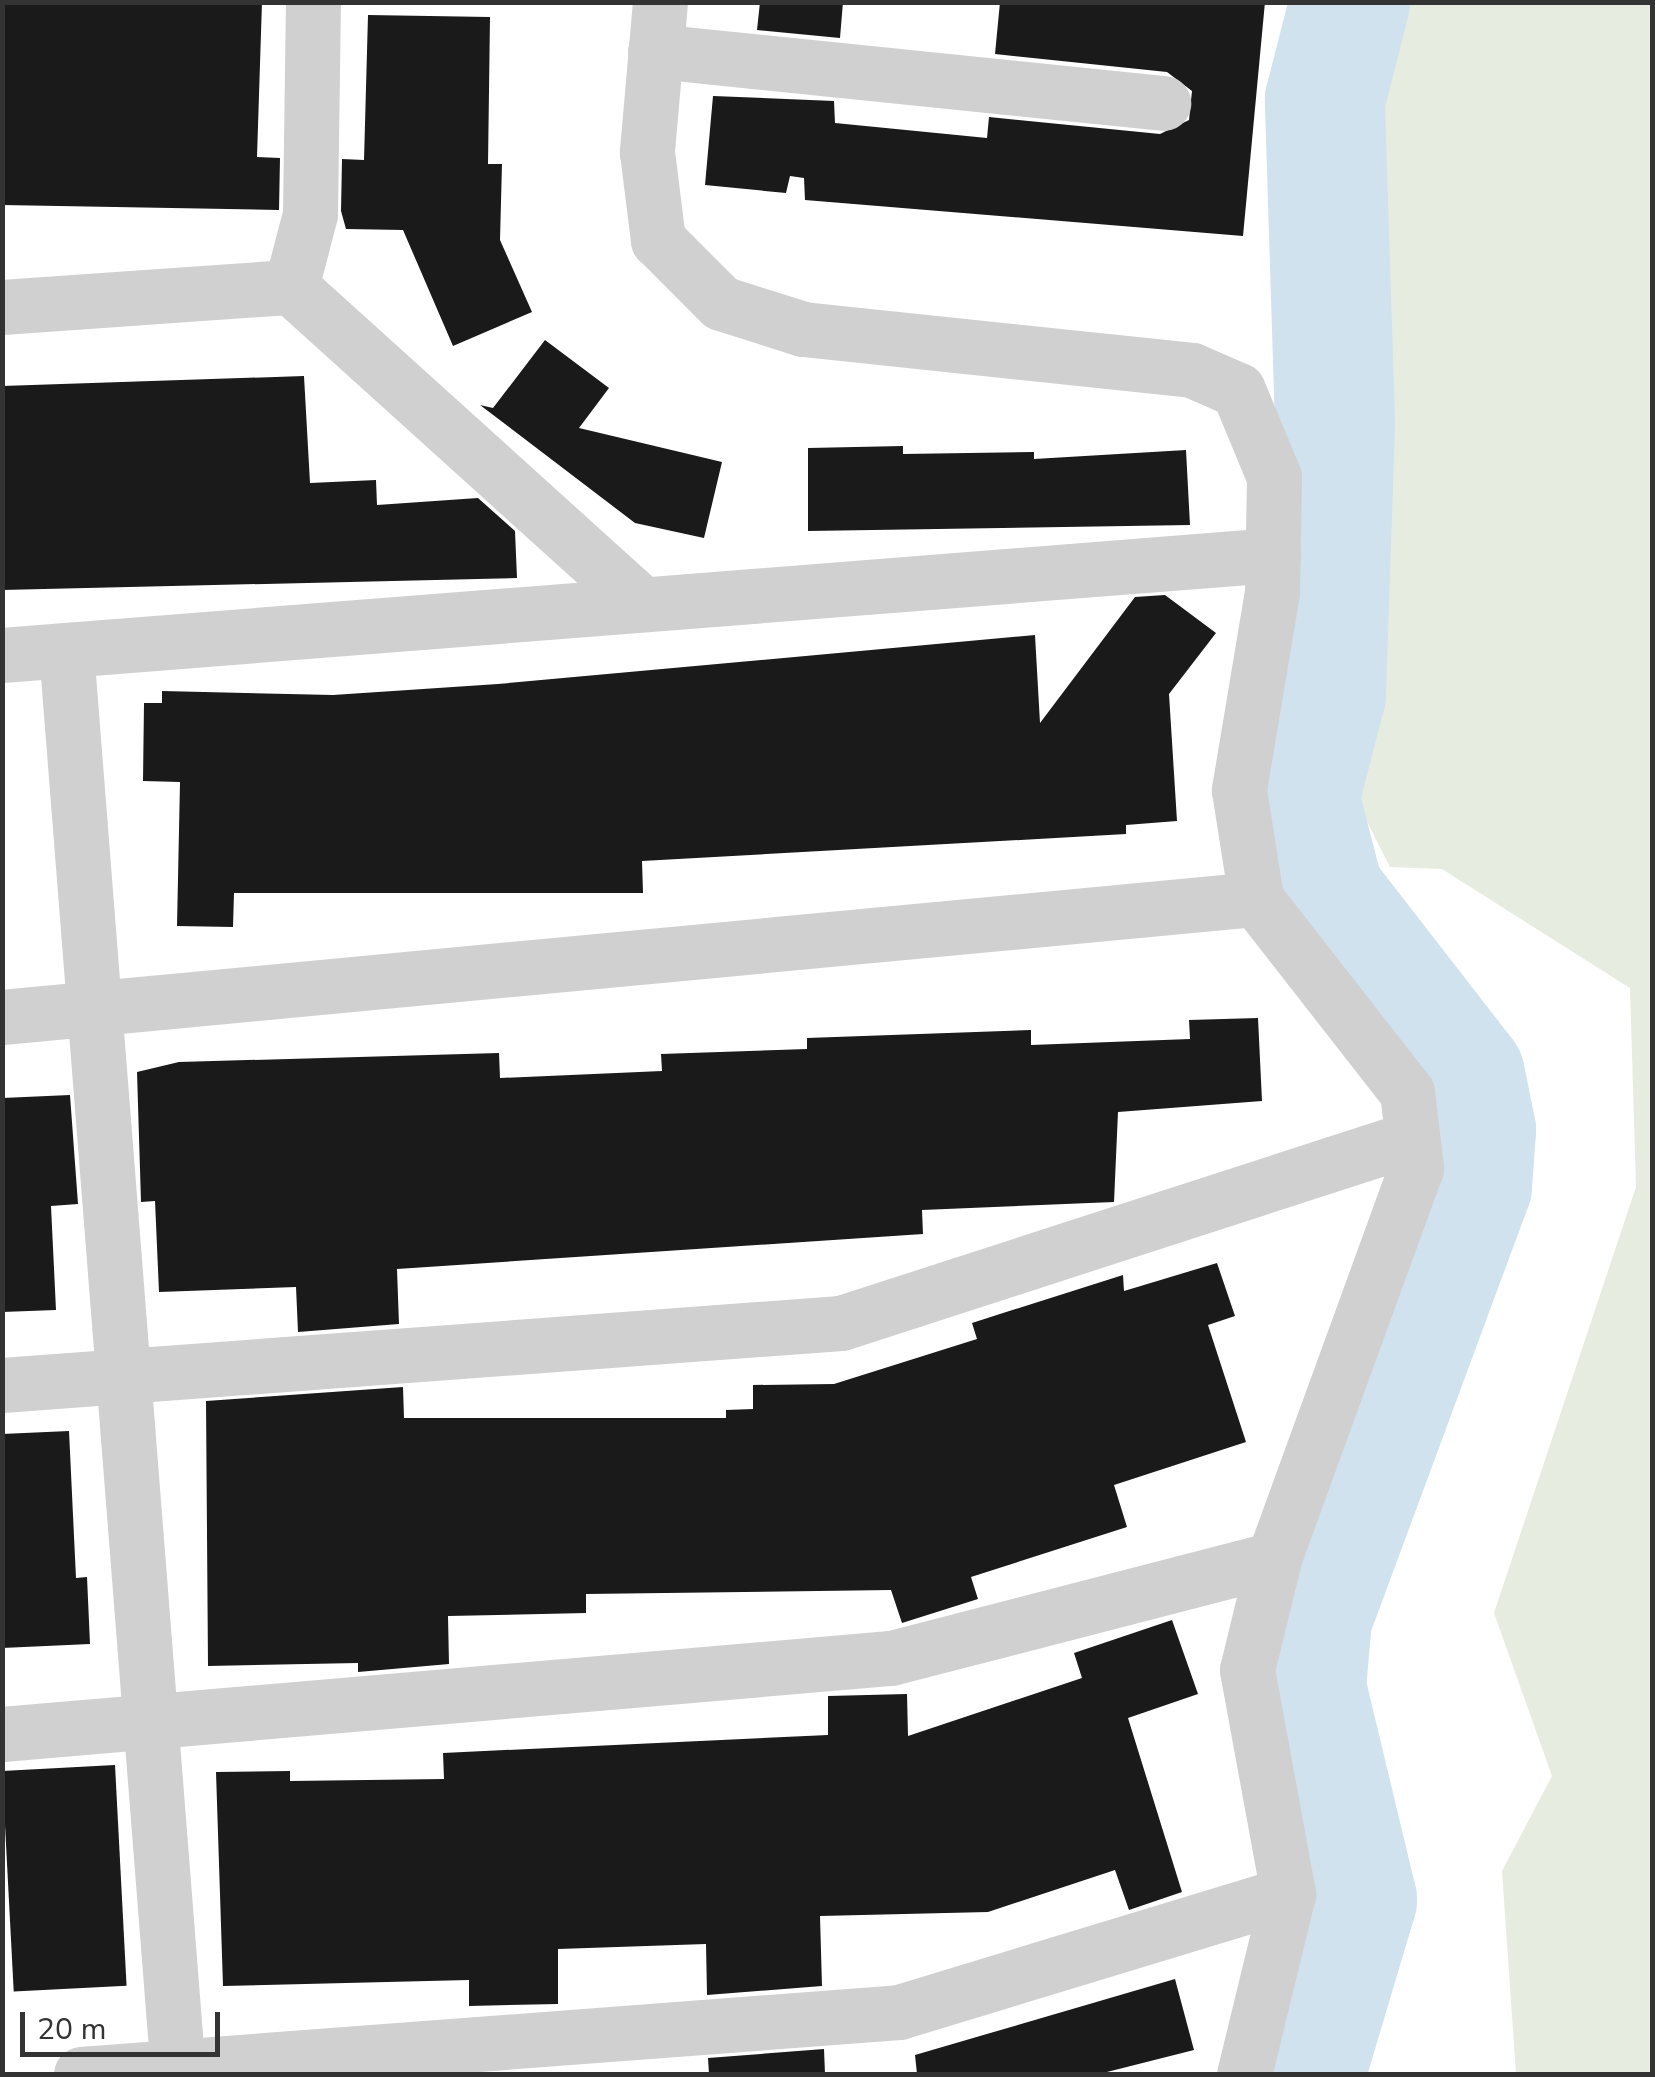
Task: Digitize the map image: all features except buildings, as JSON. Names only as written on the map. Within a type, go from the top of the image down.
[{"type":"street","points":[[291,286],[310,214],[313,2]]},
{"type":"street","points":[[1163,103],[657,27],[647,152],[658,240],[721,303],[803,329],[1192,370],[1238,390],[1274,477],[1272,555],[1240,790],[1256,900],[1407,1092],[1416,1168],[1274,1559],[1247,1670],[1288,1894],[1244,2074]]},
{"type":"street","points":[[2,307],[291,286],[642,604]]},
{"type":"street","points":[[2,655],[1272,555]]},
{"type":"street","points":[[66,650],[177,2070]]},
{"type":"street","points":[[2,1017],[1256,900]]},
{"type":"street","points":[[2,1385],[840,1323],[1412,1138]]},
{"type":"street","points":[[2,1734],[891,1658],[1274,1559]]},
{"type":"street","points":[[80,2074],[177,2070],[900,2012],[1288,1894]]},
{"type":"shaded area","points":[[1346,3],[1652,3],[1652,2074],[1516,2074],[1502,1871],[1552,1776],[1494,1613],[1636,1187],[1630,988],[1442,869],[1390,867],[1355,798],[1332,664],[1350,351],[1332,76]]},
{"type":"waterway","points":[[1305,2074],[1357,1900],[1306,1687],[1312,1618],[1472,1186],[1476,1130],[1465,1076],[1324,894],[1299,798],[1326,694],[1335,424],[1325,100],[1350,2]]}]
